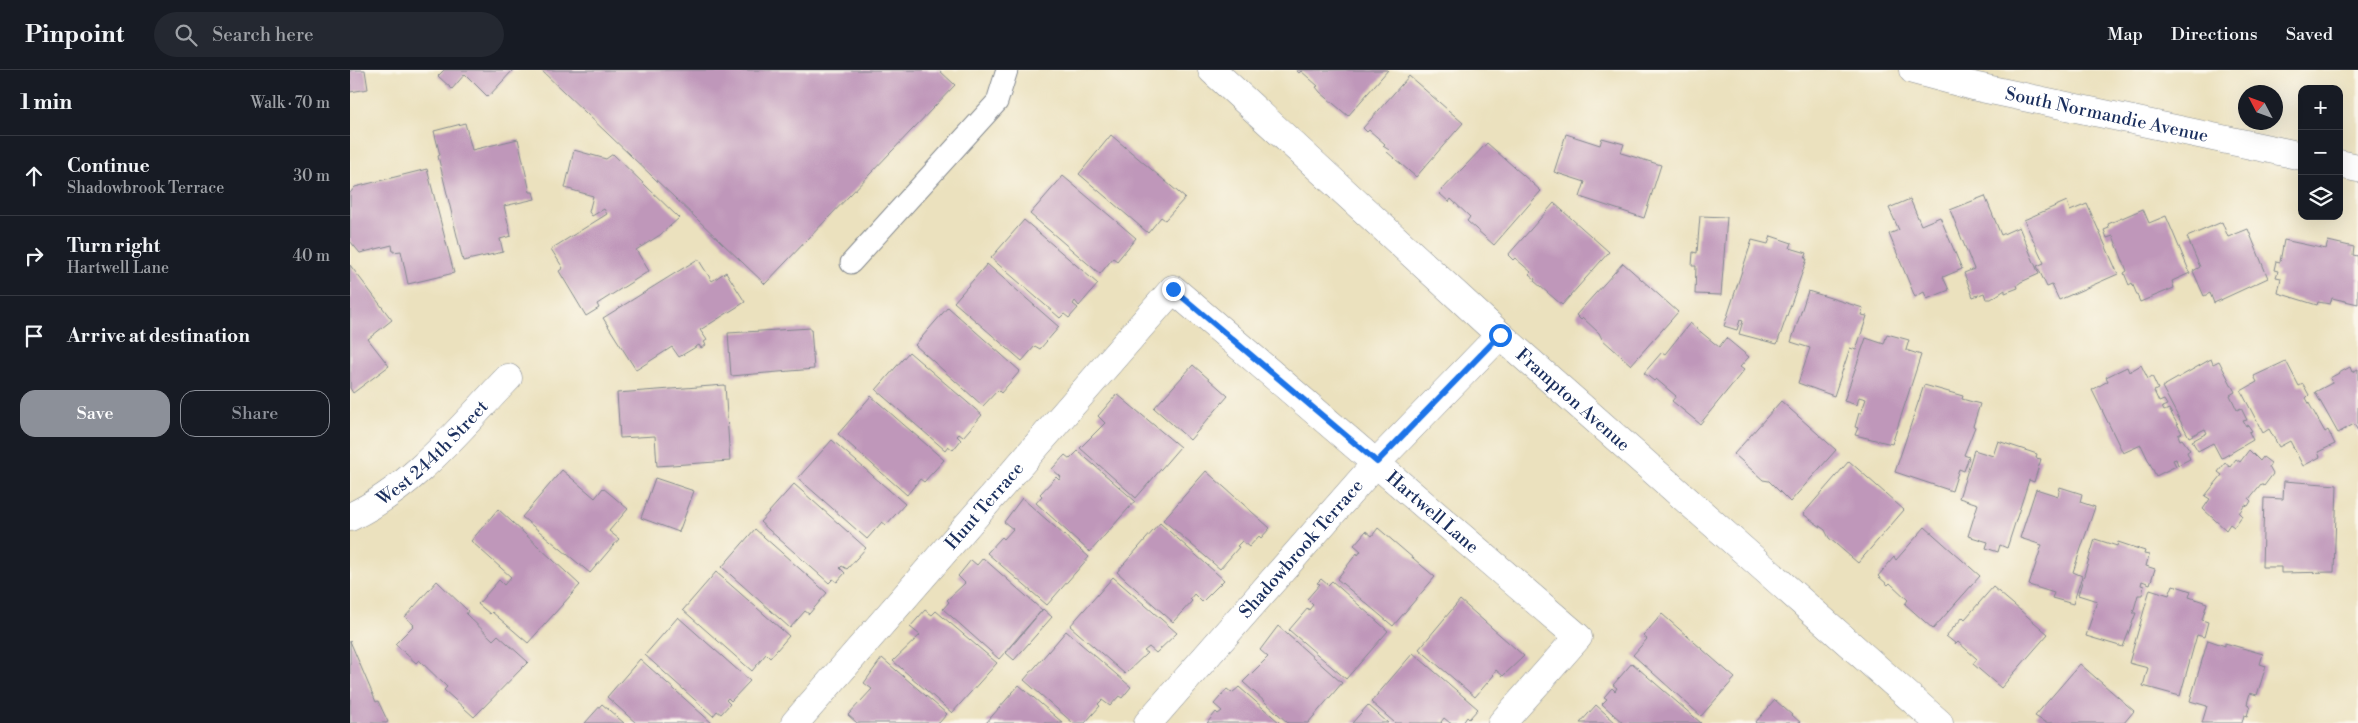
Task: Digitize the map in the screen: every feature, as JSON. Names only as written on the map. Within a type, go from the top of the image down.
[{"type":"street","name":"Frampton Avenue","points":[[1212,70],[1500,335],[1939,723]]},
{"type":"street","name":"South Normandie Avenue","points":[[1913,70],[1977,87],[2298,155]]},
{"type":"street","points":[[2343,165],[2358,168]]},
{"type":"street","name":"Hartwell Lane","points":[[1173,289],[1377,462],[1578,637],[1502,723]]},
{"type":"street","name":"Hunt Terrace","points":[[795,723],[1173,289]]},
{"type":"street","name":"Shadowbrook Terrace","points":[[1148,723],[1377,462],[1500,335]]},
{"type":"street","name":"West 244th Street","points":[[350,517],[400,487],[436,453],[508,378]]},
{"type":"lane","points":[[851,263],[997,102],[1007,70]]},
{"type":"building","points":[[350,70],[365,70],[368,89],[350,92]]},
{"type":"building","points":[[444,70],[513,70],[488,97],[465,74],[452,89],[438,76]]},
{"type":"building","points":[[541,70],[939,70],[955,85],[765,284]]},
{"type":"building","points":[[1296,70],[1388,70],[1348,116],[1320,92],[1316,87],[1318,86],[1301,71],[1299,73]]},
{"type":"building","points":[[1409,76],[1463,123],[1416,177],[1387,152],[1389,150],[1383,146],[1385,144],[1369,130],[1367,132],[1363,128]]},
{"type":"building","points":[[465,123],[472,150],[518,139],[530,192],[533,192],[535,199],[504,206],[511,236],[500,239],[503,252],[463,261],[438,156],[440,155],[434,131]]},
{"type":"building","points":[[1566,134],[1600,145],[1602,138],[1624,144],[1621,153],[1661,165],[1644,218],[1580,197],[1585,182],[1554,172]]},
{"type":"building","points":[[1111,135],[1185,198],[1165,220],[1161,217],[1148,233],[1079,174]]},
{"type":"building","points":[[1487,143],[1541,191],[1494,245],[1467,221],[1470,217],[1451,199],[1449,202],[1439,193]]},
{"type":"building","points":[[574,150],[606,159],[613,154],[679,218],[660,235],[636,250],[649,271],[597,304],[599,308],[586,316],[559,271],[563,268],[551,249],[607,214],[604,209],[592,216],[589,212],[593,196],[565,188]]},
{"type":"building","points":[[427,169],[454,273],[408,284],[401,251],[393,252],[392,245],[360,253],[350,241],[350,193],[355,187]]},
{"type":"building","points":[[1063,176],[1136,238],[1117,261],[1113,258],[1100,274],[1030,214]]},
{"type":"building","points":[[1985,196],[2001,235],[2019,227],[2039,274],[2021,282],[2017,285],[2018,288],[2005,293],[2005,290],[1991,299],[1986,299],[1984,293],[1973,297],[1964,273],[1974,269],[1950,210]]},
{"type":"building","points":[[1910,199],[1921,225],[1940,217],[1962,269],[1943,277],[1949,290],[1927,299],[1924,292],[1915,297],[1889,234],[1899,230],[1889,208]]},
{"type":"building","points":[[2067,201],[2070,211],[2087,204],[2118,274],[2059,300],[2052,285],[2047,287],[2037,266],[2044,263],[2024,220]]},
{"type":"building","points":[[1554,203],[1609,252],[1562,305],[1534,281],[1535,279],[1529,274],[1531,272],[1515,258],[1513,260],[1508,255]]},
{"type":"building","points":[[2143,209],[2149,223],[2166,216],[2190,273],[2172,281],[2174,288],[2140,302],[2132,283],[2129,285],[2124,273],[2127,271],[2113,236],[2107,238],[2104,230],[2109,228],[2108,224]]},
{"type":"building","points":[[1700,216],[1727,217],[1721,295],[1695,294],[1696,266],[1692,266],[1693,252],[1697,253]]},
{"type":"building","points":[[1024,220],[1098,284],[1079,306],[1075,301],[1073,304],[1078,308],[1069,318],[1064,314],[1060,318],[991,258]]},
{"type":"building","points":[[2222,222],[2228,237],[2248,229],[2268,278],[2214,303],[2210,293],[2204,296],[2193,271],[2200,267],[2187,237]]},
{"type":"building","points":[[1771,236],[1792,243],[1790,248],[1807,253],[1805,259],[1807,259],[1777,344],[1739,334],[1743,321],[1740,320],[1737,330],[1724,326],[1752,240],[1768,244]]},
{"type":"building","points":[[2284,240],[2326,249],[2328,241],[2354,247],[2353,255],[2358,256],[2358,304],[2332,298],[2330,304],[2318,302],[2317,305],[2278,293],[2281,278],[2276,277],[2278,271],[2274,270],[2276,261],[2280,262]]},
{"type":"building","points":[[698,259],[712,281],[726,272],[745,302],[700,330],[707,340],[704,342],[706,345],[701,348],[699,345],[679,357],[672,347],[636,370],[603,318]]},
{"type":"building","points":[[1623,263],[1678,312],[1631,365],[1602,339],[1599,333],[1583,318],[1581,320],[1576,315]]},
{"type":"building","points":[[987,264],[1059,327],[1040,349],[1035,346],[1022,361],[954,302]]},
{"type":"building","points":[[350,265],[392,320],[368,339],[389,366],[353,393],[350,388]]},
{"type":"building","points":[[1808,291],[1863,308],[1861,315],[1867,316],[1856,350],[1850,348],[1834,396],[1798,383],[1810,348],[1791,342]]},
{"type":"building","points":[[948,307],[1020,371],[1001,393],[998,390],[983,406],[915,345]]},
{"type":"building","points":[[1690,323],[1719,347],[1726,338],[1749,357],[1740,367],[1744,370],[1700,424],[1672,401],[1676,396],[1656,379],[1654,381],[1644,373],[1662,352],[1665,354]]},
{"type":"building","points":[[811,328],[814,369],[731,376],[728,333]]},
{"type":"building","points":[[1887,334],[1909,340],[1906,350],[1921,355],[1892,444],[1855,435],[1858,428],[1855,427],[1859,413],[1861,413],[1866,399],[1859,397],[1857,405],[1844,401],[1866,338],[1884,344]]},
{"type":"building","points":[[909,352],[982,415],[963,437],[959,434],[957,436],[961,440],[953,450],[948,446],[945,450],[876,390]]},
{"type":"building","points":[[2211,359],[2213,364],[2219,361],[2235,392],[2230,395],[2237,410],[2241,408],[2247,420],[2243,421],[2252,431],[2249,432],[2253,440],[2221,458],[2213,443],[2198,451],[2192,441],[2207,433],[2205,429],[2189,437],[2162,387]]},
{"type":"building","points":[[2286,361],[2299,386],[2303,384],[2309,395],[2306,398],[2325,432],[2328,430],[2335,444],[2318,452],[2320,457],[2303,466],[2290,441],[2279,447],[2269,429],[2263,433],[2241,391],[2257,382],[2254,376]]},
{"type":"building","points":[[1193,365],[1228,396],[1190,440],[1154,408]]},
{"type":"building","points":[[2141,365],[2148,379],[2152,376],[2158,389],[2154,391],[2159,402],[2164,400],[2167,405],[2162,407],[2164,411],[2169,409],[2182,433],[2178,435],[2180,440],[2182,439],[2190,450],[2187,452],[2190,459],[2178,465],[2176,459],[2173,460],[2176,466],[2156,476],[2141,445],[2123,453],[2092,390],[2108,381],[2106,377],[2127,367],[2129,372]]},
{"type":"building","points":[[2350,367],[2352,372],[2358,369],[2358,431],[2354,424],[2338,433],[2315,392],[2332,383],[2330,378]]},
{"type":"building","points":[[725,385],[730,461],[657,466],[655,436],[620,438],[617,393]]},
{"type":"building","points":[[1924,385],[1963,396],[1962,399],[1980,404],[1973,426],[1975,427],[1964,455],[1969,457],[1964,471],[1959,469],[1952,491],[1895,472]]},
{"type":"building","points":[[1117,394],[1180,447],[1136,498],[1080,448],[1105,423],[1098,416]]},
{"type":"building","points":[[871,396],[944,460],[924,482],[920,479],[907,495],[838,434]]},
{"type":"building","points":[[1781,401],[1836,450],[1790,502],[1769,481],[1763,480],[1734,454]]},
{"type":"building","points":[[832,440],[905,504],[886,525],[882,522],[867,539],[798,478]]},
{"type":"building","points":[[1998,441],[2037,454],[2036,458],[2041,459],[2034,482],[2029,480],[2007,548],[2000,545],[1998,552],[1986,548],[1988,542],[1968,536],[1978,504],[1959,498],[1974,450],[1993,456]]},
{"type":"building","points":[[2249,450],[2260,461],[2263,457],[2271,463],[2269,467],[2273,474],[2264,486],[2261,484],[2249,499],[2251,501],[2239,513],[2242,516],[2234,527],[2230,524],[2226,530],[2203,509],[2210,499],[2205,496],[2222,475],[2218,472],[2225,463],[2230,467],[2236,459],[2240,462]]},
{"type":"building","points":[[1078,451],[1135,501],[1090,552],[1036,503],[1042,496],[1040,494],[1056,477],[1059,480],[1061,477],[1052,469],[1065,455],[1070,459]]},
{"type":"building","points":[[1849,461],[1904,510],[1858,563],[1829,538],[1825,530],[1803,514]]},
{"type":"building","points":[[562,470],[595,498],[603,488],[628,509],[609,531],[619,539],[590,573],[522,517]]},
{"type":"building","points":[[1206,471],[1270,528],[1249,547],[1242,541],[1220,569],[1163,520]]},
{"type":"building","points":[[655,478],[694,491],[679,532],[641,518]]},
{"type":"building","points":[[2284,481],[2337,485],[2334,572],[2281,573],[2281,567],[2262,567],[2264,498],[2283,499]]},
{"type":"building","points":[[794,484],[866,548],[847,569],[842,566],[840,568],[845,573],[837,582],[833,579],[829,583],[760,522]]},
{"type":"building","points":[[2060,487],[2082,494],[2080,502],[2095,507],[2073,572],[2082,576],[2073,604],[2052,598],[2054,593],[2029,585],[2042,545],[2020,538],[2036,489],[2058,496]]},
{"type":"building","points":[[1022,498],[1089,557],[1047,605],[987,553],[1002,537],[1004,539],[1013,529],[1004,522]]},
{"type":"building","points":[[498,509],[580,585],[528,643],[492,612],[490,614],[478,604],[499,580],[504,585],[511,577],[471,541]]},
{"type":"building","points":[[1160,523],[1224,580],[1202,602],[1194,594],[1190,599],[1192,601],[1173,622],[1117,572]]},
{"type":"building","points":[[1925,527],[1980,576],[1933,629],[1905,604],[1908,600],[1890,583],[1888,585],[1878,576],[1894,557],[1896,560]]},
{"type":"building","points":[[1378,528],[1435,577],[1393,626],[1337,579],[1357,553],[1358,555],[1361,551],[1354,545],[1366,531],[1372,536]]},
{"type":"building","points":[[755,529],[827,593],[809,614],[805,611],[790,628],[722,567]]},
{"type":"building","points":[[2095,539],[2117,546],[2118,542],[2145,551],[2144,554],[2149,555],[2146,566],[2155,569],[2150,584],[2142,581],[2141,585],[2144,586],[2142,595],[2138,595],[2133,613],[2136,613],[2123,647],[2086,636],[2097,601],[2078,595]]},
{"type":"building","points":[[983,558],[1042,610],[999,659],[943,609],[949,602],[947,600],[965,583],[958,576],[971,560],[977,565]]},
{"type":"building","points":[[716,572],[789,636],[770,658],[766,654],[752,671],[683,610]]},
{"type":"building","points":[[1113,577],[1177,633],[1156,653],[1149,647],[1144,651],[1147,653],[1125,674],[1070,626]]},
{"type":"building","points":[[1321,579],[1328,585],[1332,581],[1388,631],[1346,679],[1289,630],[1308,608],[1309,610],[1313,605],[1307,599],[1320,584],[1317,583]]},
{"type":"building","points":[[437,581],[468,611],[466,614],[493,640],[498,635],[528,662],[474,717],[444,690],[447,687],[419,660],[416,663],[395,644],[414,625],[405,617]]},
{"type":"building","points":[[2173,585],[2191,591],[2189,597],[2207,603],[2202,620],[2208,622],[2204,637],[2197,635],[2180,696],[2143,686],[2148,668],[2129,663],[2150,589],[2169,595]]},
{"type":"building","points":[[1993,587],[2048,634],[2001,688],[1973,664],[1977,659],[1958,642],[1956,644],[1946,636],[1963,617],[1965,619]]},
{"type":"building","points":[[1460,600],[1524,656],[1503,676],[1496,670],[1475,697],[1419,649]]},
{"type":"building","points":[[1043,609],[1052,617],[1014,660],[1006,653]]},
{"type":"building","points":[[925,610],[932,615],[936,611],[997,663],[952,713],[893,661],[920,635],[910,627]]},
{"type":"building","points":[[1662,614],[1735,678],[1701,716],[1633,655],[1647,639],[1643,636]]},
{"type":"building","points":[[678,617],[750,681],[731,701],[728,698],[726,700],[730,704],[721,714],[717,711],[713,716],[645,655]]},
{"type":"building","points":[[1278,626],[1342,683],[1308,723],[1288,723],[1243,682],[1268,657],[1260,650]]},
{"type":"building","points":[[1066,631],[1131,687],[1122,698],[1119,696],[1110,706],[1102,700],[1098,704],[1100,706],[1085,723],[1073,723],[1024,680]]},
{"type":"building","points":[[2208,640],[2225,646],[2225,643],[2263,654],[2260,664],[2266,666],[2257,695],[2250,693],[2247,704],[2250,705],[2247,716],[2244,715],[2242,723],[2202,723],[2207,706],[2190,701]]},
{"type":"building","points":[[350,641],[376,702],[378,701],[388,722],[386,723],[350,723]]},
{"type":"building","points":[[1413,653],[1478,709],[1469,719],[1467,717],[1463,723],[1450,723],[1444,718],[1442,723],[1395,723],[1371,702]]},
{"type":"building","points":[[882,658],[947,714],[939,723],[857,723],[848,715],[872,689],[864,683]]},
{"type":"building","points":[[640,659],[712,723],[636,723],[607,697]]},
{"type":"building","points":[[1632,663],[1701,723],[1623,723],[1602,704],[1607,699],[1604,697],[1612,688],[1615,691],[1617,688],[1613,685]]},
{"type":"building","points":[[2080,664],[2134,711],[2124,723],[2046,723],[2035,716]]},
{"type":"building","points":[[1019,685],[1063,723],[986,723]]},
{"type":"building","points":[[1239,687],[1280,723],[1207,723],[1216,712],[1218,714],[1222,711],[1214,704],[1227,689],[1232,693]]},
{"type":"building","points":[[1775,700],[1801,723],[1755,723]]},
{"type":"building","points":[[602,704],[624,723],[585,723]]},
{"type":"building","points":[[1368,705],[1388,723],[1352,723]]},
{"type":"building","points":[[1596,705],[1616,723],[1580,723]]},
{"type":"route","points":[[1173,289],[1377,462],[1500,335]]}]
